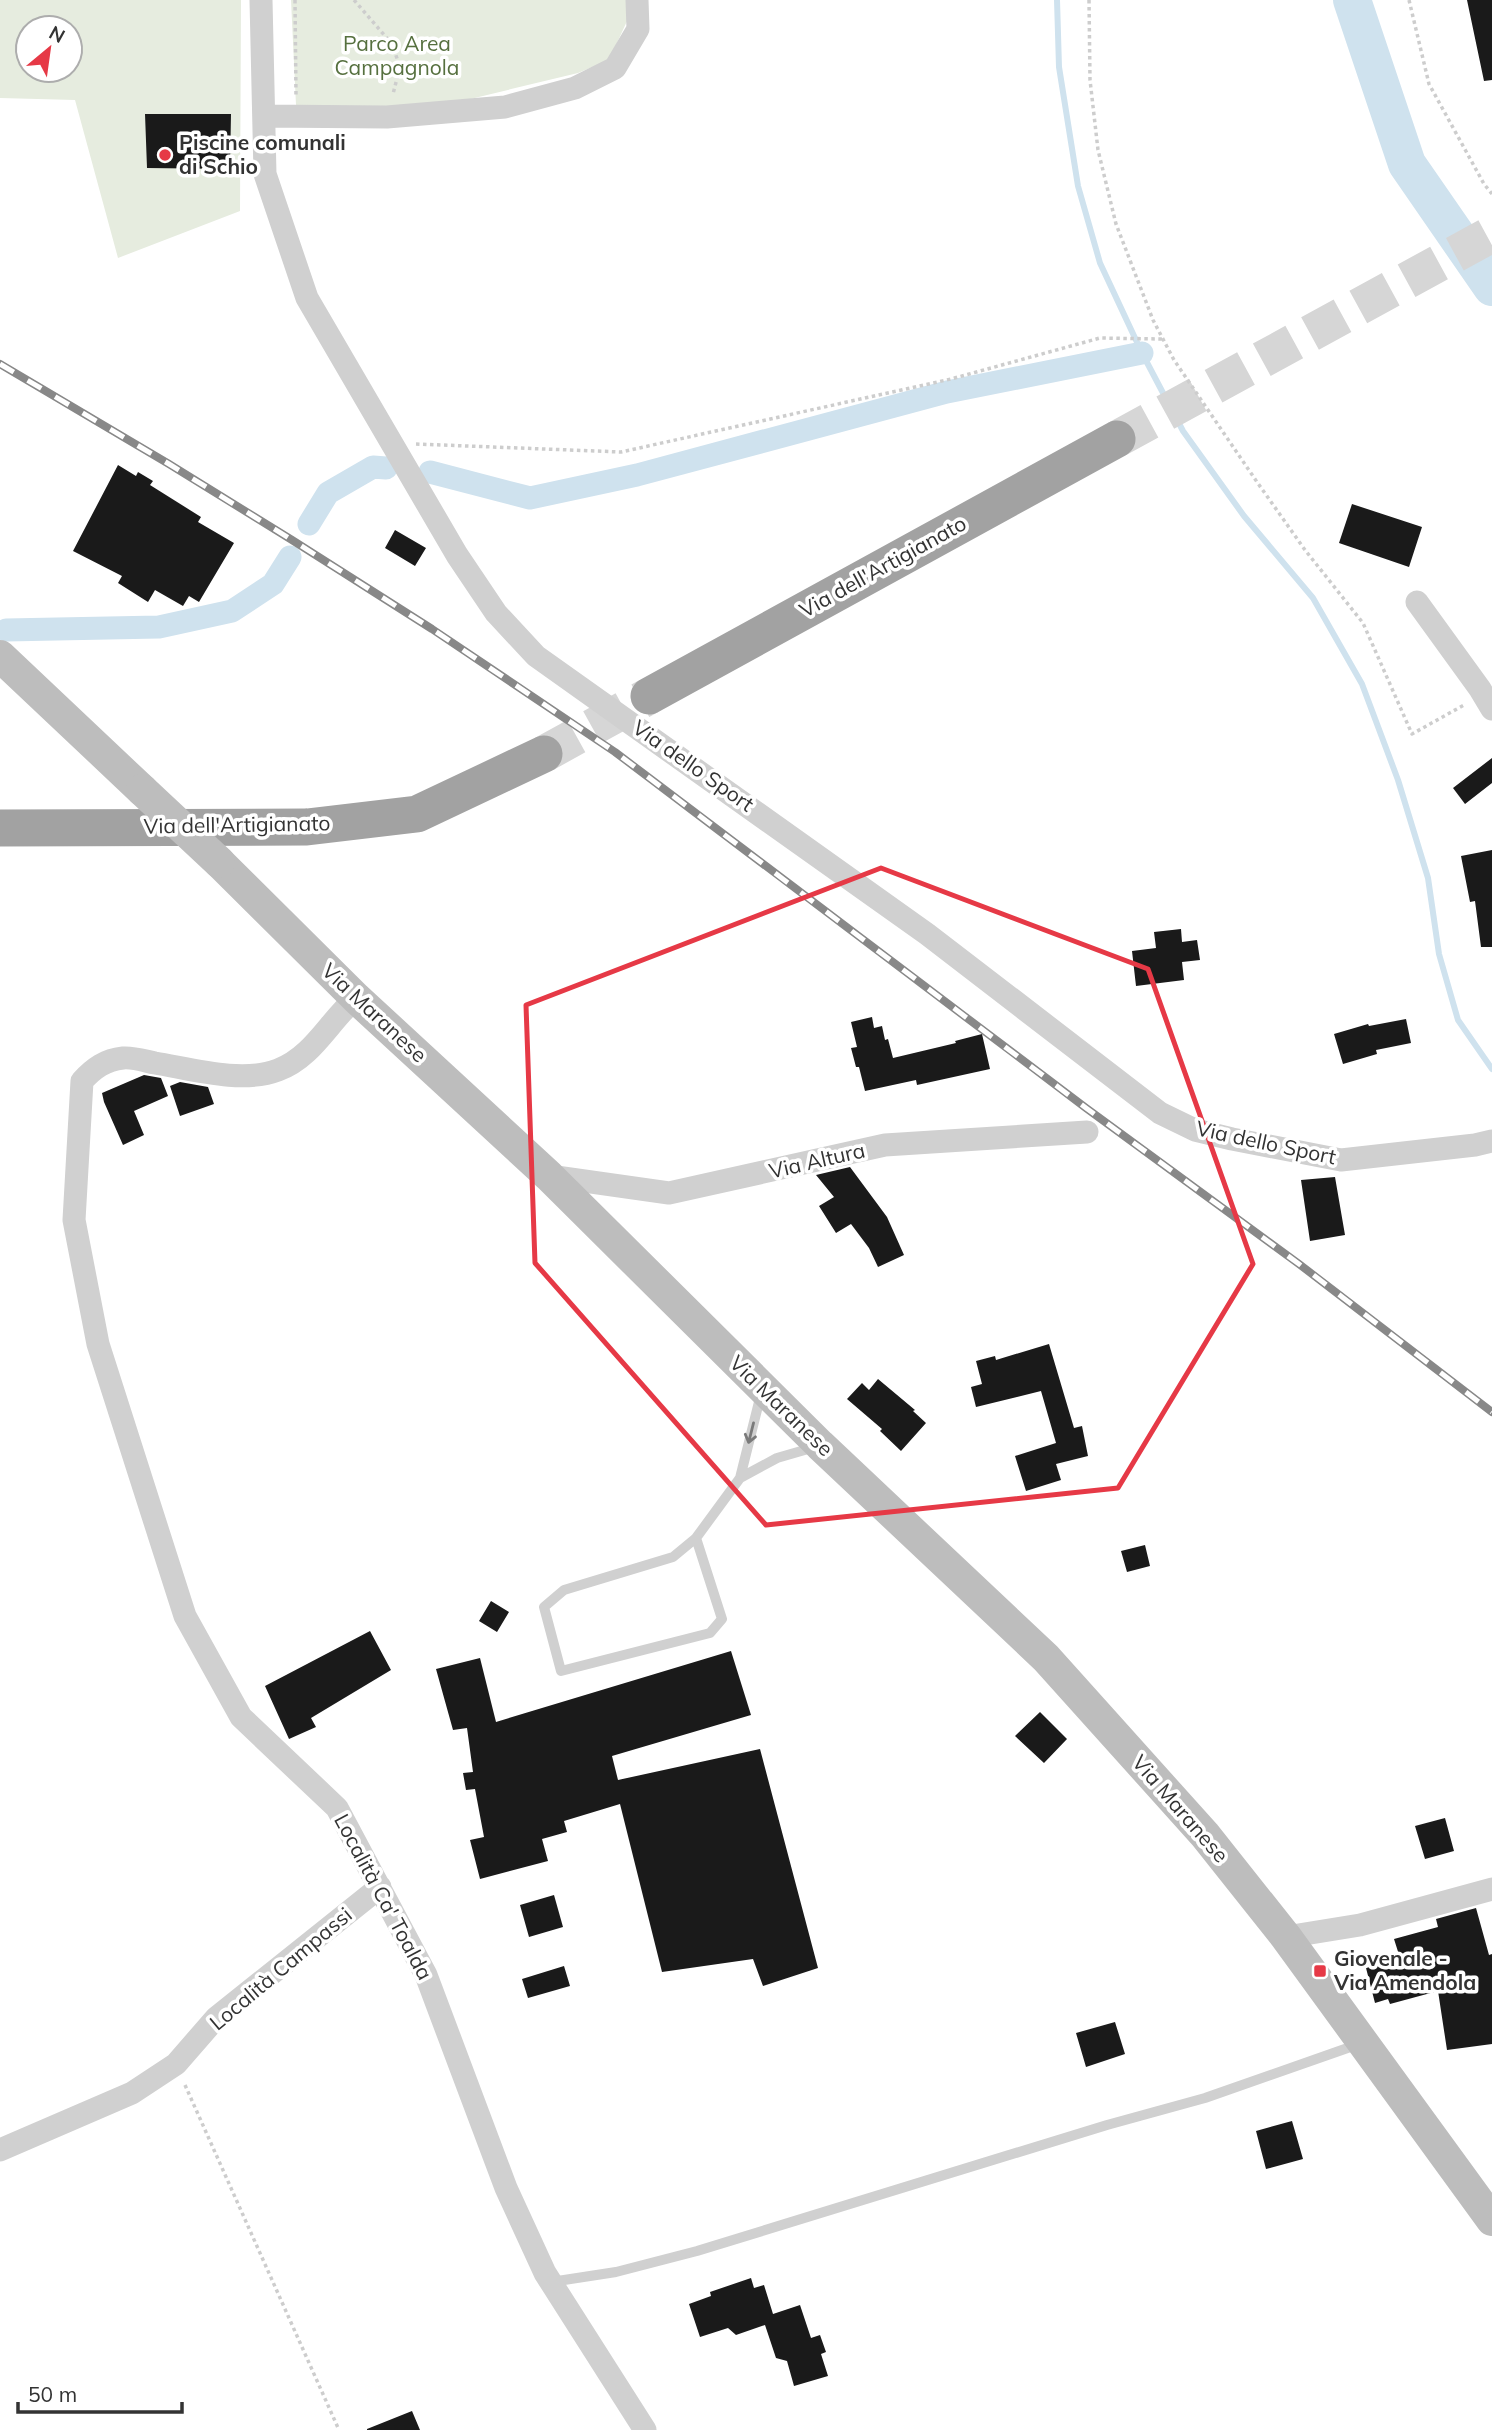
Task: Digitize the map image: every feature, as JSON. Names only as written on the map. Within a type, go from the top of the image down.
[{"type":"highway","name":"Via dell'Artigianato","points":[[649,696],[1117,439]]},
{"type":"highway","name":"Via dell'Artigianato","points":[[0,828],[307,827],[417,814],[544,754]]},
{"type":"main road","name":"Via Maranese","points":[[0,656],[219,862],[356,998],[549,1176],[820,1445],[1046,1658],[1205,1835],[1286,1937],[1492,2220]]},
{"type":"street","name":"Via dello Sport","points":[[261,0],[265,174],[307,298],[457,555],[496,613],[536,656],[927,933],[1160,1113],[1195,1130],[1340,1160],[1492,1141]]},
{"type":"street","points":[[264,116],[297,114],[387,117],[505,107],[575,88],[615,68],[638,29],[638,0]]},
{"type":"street","points":[[1417,602],[1488,702]]},
{"type":"street","name":"Località Ca' Toalda","points":[[356,998],[345,1007],[303,1058],[277,1071],[251,1076],[211,1073],[127,1057],[109,1061],[93,1069],[82,1081],[74,1220],[99,1344],[186,1616],[242,1717],[337,1808],[426,1975],[506,2188],[551,2282],[645,2430]]},
{"type":"street","name":"Via Altura","points":[[549,1176],[669,1193],[885,1145],[1087,1132]]},
{"type":"street","name":"Località Campassi","points":[[0,2150],[132,2093],[176,2064],[216,2018],[380,1887]]},
{"type":"street","points":[[1286,1937],[1360,1925],[1492,1889]]},
{"type":"lane","points":[[696,1538],[722,1619],[710,1633],[561,1671],[544,1607],[564,1590],[673,1557],[696,1538],[740,1478],[763,1389]]},
{"type":"lane","points":[[740,1478],[777,1458],[820,1445]]},
{"type":"lane","points":[[551,2282],[616,2272],[697,2251],[1107,2125],[1205,2098],[1362,2043]]},
{"type":"path","points":[[295,0],[297,114]]},
{"type":"path","points":[[354,0],[392,44],[400,67],[387,117]]},
{"type":"path","points":[[1089,0],[1090,80],[1098,150],[1116,224],[1134,275],[1174,360],[1297,538],[1363,623],[1412,734],[1488,702]]},
{"type":"path","points":[[1409,0],[1429,85],[1492,194]]},
{"type":"path","points":[[393,443],[621,452],[951,379],[1100,338],[1163,339]]},
{"type":"path","points":[[176,2064],[339,2430]]},
{"type":"highlighted area","points":[[881,868],[1148,969],[1253,1264],[1118,1488],[766,1525],[535,1263],[526,1005]]},
{"type":"green space","name":"Piscine comunali di Schio","points":[[0,0],[241,0],[240,211],[118,258],[75,100],[0,98]]},
{"type":"green space","name":"Parco Area Campagnola","points":[[291,0],[628,0],[628,19],[609,60],[578,73],[412,113],[296,105]]},
{"type":"building","points":[[1467,0],[1492,0],[1492,80],[1484,81]]},
{"type":"building","points":[[145,114],[231,114],[230,169],[147,168]]},
{"type":"building","points":[[118,465],[136,476],[138,472],[153,481],[150,485],[201,517],[198,522],[234,543],[199,602],[189,596],[183,606],[155,590],[148,602],[118,583],[122,576],[73,551]]},
{"type":"building","points":[[1352,504],[1422,527],[1409,567],[1339,543]]},
{"type":"building","points":[[395,530],[426,548],[415,566],[385,548]]},
{"type":"building","points":[[1492,758],[1492,783],[1465,804],[1453,788]]},
{"type":"building","points":[[1492,850],[1492,947],[1481,947],[1475,901],[1470,902],[1461,856]]},
{"type":"building","points":[[1181,929],[1182,942],[1197,940],[1200,960],[1182,962],[1184,980],[1136,986],[1132,951],[1156,948],[1154,932]]},
{"type":"building","points":[[872,1017],[874,1028],[882,1026],[893,1058],[982,1034],[990,1069],[917,1085],[916,1080],[865,1091],[851,1048],[857,1047],[851,1022]]},
{"type":"building","points":[[1406,1019],[1411,1043],[1376,1050],[1377,1054],[1343,1064],[1334,1034],[1368,1024],[1369,1026]]},
{"type":"building","points":[[144,1075],[161,1078],[168,1096],[134,1111],[144,1135],[123,1145],[102,1093]]},
{"type":"building","points":[[180,1082],[208,1087],[214,1104],[180,1116],[170,1086]]},
{"type":"building","points":[[850,1167],[887,1217],[904,1255],[878,1267],[869,1248],[851,1224],[836,1233],[819,1206],[834,1197],[816,1175]]},
{"type":"building","points":[[1335,1177],[1345,1235],[1310,1241],[1301,1180]]},
{"type":"building","points":[[1049,1344],[1074,1428],[1082,1426],[1088,1456],[1056,1464],[1061,1480],[1026,1491],[1015,1456],[1056,1443],[1041,1391],[976,1407],[971,1387],[982,1384],[976,1361],[995,1356],[996,1360]]},
{"type":"building","points":[[878,1379],[915,1410],[913,1411],[926,1423],[901,1451],[880,1431],[882,1429],[847,1399],[862,1383],[869,1390]]},
{"type":"building","points":[[1145,1545],[1150,1566],[1127,1572],[1121,1551]]},
{"type":"building","points":[[491,1601],[509,1612],[497,1632],[479,1621]]},
{"type":"building","points":[[370,1631],[391,1670],[311,1718],[316,1727],[289,1739],[265,1686]]},
{"type":"building","points":[[731,1651],[751,1715],[612,1756],[618,1780],[760,1749],[818,1968],[763,1986],[753,1959],[662,1972],[620,1804],[564,1821],[567,1832],[542,1839],[548,1861],[480,1879],[470,1840],[484,1837],[475,1789],[466,1790],[463,1773],[473,1772],[467,1728],[453,1730],[436,1669],[480,1658],[496,1722]]},
{"type":"building","points":[[1040,1712],[1067,1739],[1044,1763],[1015,1736]]},
{"type":"building","points":[[1445,1818],[1454,1851],[1425,1859],[1415,1826]]},
{"type":"building","points":[[554,1895],[563,1927],[529,1937],[520,1905]]},
{"type":"building","points":[[1476,1908],[1489,1955],[1492,1954],[1492,2044],[1447,2050],[1438,1991],[1390,2004],[1388,1999],[1375,2003],[1366,1968],[1400,1958],[1394,1939],[1438,1927],[1436,1919]]},
{"type":"building","points":[[564,1966],[570,1986],[528,1998],[522,1979]]},
{"type":"building","points":[[1115,2022],[1125,2054],[1086,2067],[1076,2033]]},
{"type":"building","points":[[1292,2121],[1303,2159],[1266,2169],[1256,2131]]},
{"type":"building","points":[[751,2278],[754,2288],[764,2285],[773,2314],[800,2305],[811,2338],[820,2335],[826,2352],[821,2354],[828,2376],[794,2386],[787,2361],[776,2358],[765,2325],[736,2335],[728,2328],[700,2337],[689,2304],[711,2296],[710,2292]]},
{"type":"building","points":[[412,2411],[420,2430],[367,2430],[367,2429]]},
{"type":"waterway","points":[[1057,0],[1059,67],[1078,186],[1100,263],[1142,353],[1183,431],[1244,516],[1313,598],[1362,684],[1398,780],[1428,878],[1439,954],[1458,1020],[1492,1069]]},
{"type":"waterway","points":[[1352,0],[1407,164],[1492,287]]},
{"type":"waterway","points":[[430,472],[530,498],[637,475],[947,392],[1142,353]]},
{"type":"waterway","points":[[309,524],[328,493],[373,467],[386,468]]},
{"type":"waterway","points":[[6,630],[159,627],[232,611],[273,584],[290,557]]},
{"type":"tunnel","points":[[1117,439],[1492,234]]},
{"type":"tunnel","points":[[544,754],[649,696]]},
{"type":"railway","points":[[0,364],[292,540],[432,629],[615,752],[1086,1108],[1299,1264],[1492,1412]]},
{"type":"place","name":"Piscine comunali di Schio","points":[[165,155]]},
{"type":"place","name":"Giovenale - Via Amendola","points":[[1320,1971]]}]
